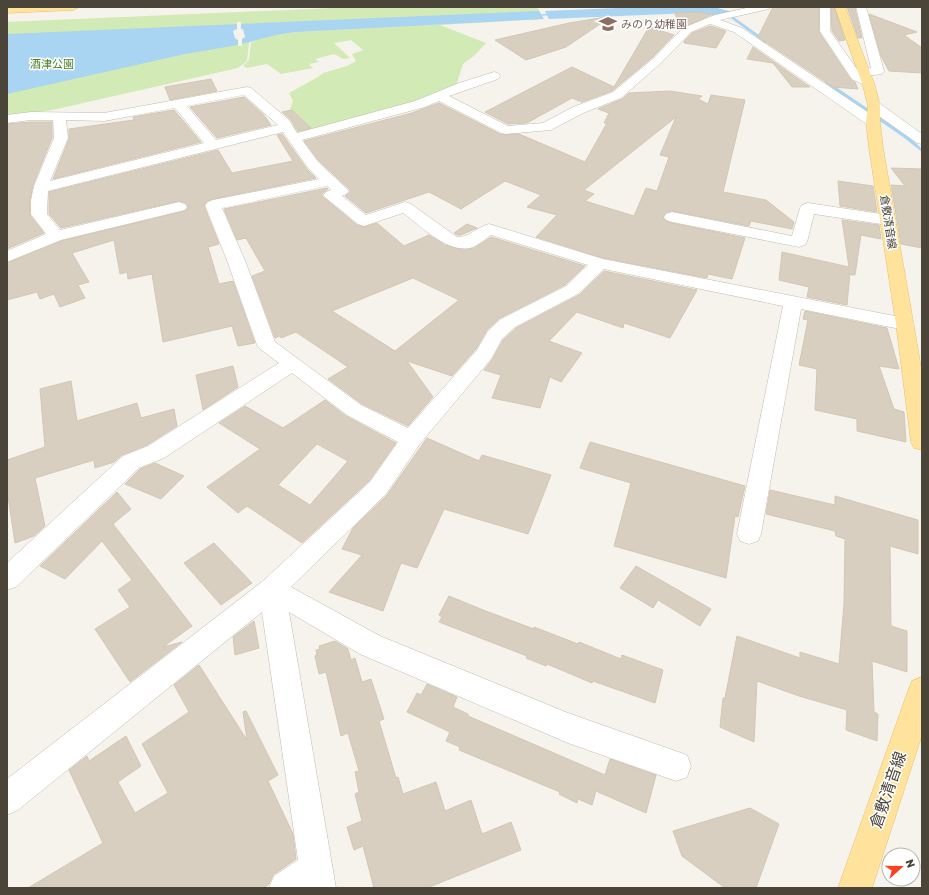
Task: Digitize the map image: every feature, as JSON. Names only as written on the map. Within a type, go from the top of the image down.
[{"type":"main road","points":[[7,10],[74,7]]},
{"type":"main road","name":"倉敷清音線","points":[[840,7],[866,78],[873,114],[922,442]]},
{"type":"main road","name":"倉敷清音線","points":[[855,888],[922,691]]},
{"type":"street","points":[[439,96],[506,130],[546,127],[578,110],[617,94],[658,60],[687,30],[715,19],[765,7]]},
{"type":"street","points":[[825,9],[825,31],[856,76],[866,78],[878,71],[861,7]]},
{"type":"street","points":[[715,19],[738,30],[873,114],[922,140]]},
{"type":"street","points":[[41,188],[214,145],[290,132],[420,104],[463,86],[494,76]]},
{"type":"street","points":[[7,119],[31,116],[104,117],[247,91],[290,132],[313,165],[341,191],[331,195],[364,221],[405,207],[453,242],[467,243],[489,229],[600,263],[905,324]]},
{"type":"street","points":[[179,104],[214,145]]},
{"type":"street","points":[[56,236],[39,214],[39,200],[41,188],[61,138],[60,117]]},
{"type":"street","points":[[329,181],[213,205],[267,345],[354,410],[411,439]]},
{"type":"street","points":[[7,257],[56,236],[179,207]]},
{"type":"street","points":[[672,217],[799,242],[808,208],[888,220]]},
{"type":"street","points":[[7,799],[272,589],[378,488],[411,439],[484,354],[495,335],[508,323],[572,290],[600,263]]},
{"type":"street","points":[[749,534],[793,302]]},
{"type":"street","points":[[7,579],[131,462],[156,452],[293,363]]},
{"type":"street","points":[[272,589],[370,645],[568,728],[676,766]]},
{"type":"street","points":[[272,589],[317,878],[286,888]]},
{"type":"green space","name":"酒津公園","points":[[356,7],[537,7],[544,19],[440,25],[486,43],[475,55],[463,64],[456,86],[414,103],[305,133],[297,132],[293,125],[301,118],[290,109],[293,101],[289,93],[323,73],[347,66],[356,61],[352,54],[363,50],[351,40],[334,43],[350,58],[343,59],[334,54],[315,59],[319,62],[309,64],[313,68],[281,74],[267,64],[247,68],[243,66],[249,60],[251,43],[258,39],[249,43],[247,61],[238,68],[57,109],[7,117],[7,22]]},
{"type":"water","points":[[643,7],[714,7],[732,12],[718,16],[691,13],[549,19],[545,11]]},
{"type":"water","points":[[539,11],[544,19],[294,32],[238,45],[185,54],[7,94],[7,34]]},
{"type":"pier","points":[[237,22],[241,22],[241,29],[243,29],[245,37],[242,39],[241,46],[238,46],[238,40],[235,38],[233,31],[237,29]]},
{"type":"building","points":[[773,7],[819,7],[819,32],[851,80],[855,82],[858,89],[833,87],[758,37]]},
{"type":"building","points":[[831,7],[834,7],[845,40],[839,41],[832,31]]},
{"type":"building","points":[[847,7],[855,8],[862,38],[858,38]]},
{"type":"building","points":[[693,12],[713,14],[680,29],[675,13]]},
{"type":"building","points":[[869,14],[917,32],[904,35],[922,48],[922,73],[889,71],[881,56]]},
{"type":"building","points":[[612,16],[566,47],[526,60],[495,40],[569,23]]},
{"type":"building","points":[[710,26],[726,31],[716,48],[684,43],[684,41],[692,33]]},
{"type":"building","points":[[649,27],[674,35],[653,57],[612,91],[582,102],[572,98],[527,123],[508,124],[485,112],[572,67],[614,87]]},
{"type":"building","points":[[753,47],[810,87],[792,87],[773,63],[747,59]]},
{"type":"building","points":[[211,79],[217,91],[170,100],[165,87]]},
{"type":"building","points":[[670,91],[702,96],[698,99],[708,104],[711,95],[745,100],[723,192],[766,200],[794,222],[792,229],[751,221],[749,226],[672,211],[665,213],[663,218],[672,223],[745,238],[732,279],[708,274],[707,278],[603,258],[536,237],[557,215],[527,207],[541,195],[505,181],[461,209],[429,192],[366,213],[345,196],[350,192],[350,190],[319,161],[304,141],[412,113],[439,103],[500,134],[519,134],[585,162],[607,123],[604,123],[609,113],[598,109],[622,99],[629,93]],"holes":[[[676,117],[660,155],[669,157],[657,191],[646,188],[634,216],[585,201],[594,194],[584,190]]]},
{"type":"building","points":[[244,97],[263,114],[271,125],[217,138],[190,107]]},
{"type":"building","points":[[174,110],[201,142],[53,179],[69,139],[69,129],[134,120],[133,117]]},
{"type":"building","points":[[292,110],[311,128],[298,131],[290,119],[282,112]]},
{"type":"building","points":[[52,122],[52,138],[33,185],[30,200],[30,215],[44,233],[7,249],[7,124]]},
{"type":"building","points":[[282,134],[307,169],[316,178],[213,199],[207,201],[204,206],[219,244],[208,247],[219,284],[233,281],[255,343],[238,346],[232,326],[163,342],[152,274],[128,279],[127,272],[120,274],[114,240],[72,253],[89,282],[78,285],[85,298],[60,307],[54,294],[40,299],[37,292],[7,300],[7,263],[61,241],[185,211],[188,208],[186,203],[179,201],[61,228],[49,214],[49,192],[218,150],[232,173],[293,161],[277,135]]},
{"type":"building","points":[[891,168],[922,169],[922,248],[901,244],[891,185],[905,186]]},
{"type":"building","points":[[838,181],[873,186],[877,212],[840,206]]},
{"type":"building","points":[[327,188],[328,189],[322,194],[322,196],[357,225],[364,227],[377,223],[404,246],[429,235],[445,245],[464,250],[474,248],[491,237],[585,266],[565,285],[500,318],[487,330],[476,349],[452,376],[407,361],[433,397],[408,426],[362,404],[328,379],[348,367],[296,332],[281,338],[280,336],[275,338],[252,276],[265,271],[246,238],[237,240],[224,209]],"holes":[[[413,278],[459,300],[395,351],[332,311]]]},
{"type":"building","points":[[842,220],[879,225],[881,239],[861,235],[855,275],[851,275],[850,273],[847,305],[807,297],[809,287],[779,280],[782,252],[849,267]]},
{"type":"building","points":[[467,224],[477,228],[461,235],[454,233]]},
{"type":"building","points":[[604,271],[697,290],[670,338],[624,323],[623,328],[577,312],[549,341],[582,353],[561,382],[550,377],[540,408],[492,398],[501,375],[484,370],[492,360],[503,340],[516,328],[579,295]]},
{"type":"building","points":[[805,311],[887,328],[899,369],[879,366],[894,409],[904,412],[906,442],[857,431],[857,419],[815,410],[817,369],[799,365],[808,320],[803,319]]},
{"type":"building","points":[[233,366],[238,387],[203,410],[196,375]]},
{"type":"building","points":[[71,381],[77,421],[137,403],[141,418],[174,409],[177,426],[147,445],[122,455],[114,462],[95,468],[94,460],[35,478],[45,526],[34,536],[15,543],[7,490],[7,460],[45,447],[40,389]]},
{"type":"building","points":[[325,400],[346,416],[396,443],[369,481],[302,543],[247,506],[238,513],[207,487],[260,449],[219,423],[245,406],[283,428]],"holes":[[[317,444],[348,461],[310,505],[278,485]]]},
{"type":"building","points":[[427,438],[479,461],[482,455],[551,475],[528,534],[444,509],[417,568],[401,563],[383,611],[329,592],[362,555],[342,549],[353,528],[387,495]]},
{"type":"building","points":[[590,442],[745,486],[738,517],[735,516],[726,578],[614,546],[631,483],[580,468]]},
{"type":"building","points":[[155,463],[184,476],[161,499],[125,484],[140,469]]},
{"type":"building","points":[[770,490],[835,505],[835,496],[918,520],[918,554],[890,546],[891,626],[907,631],[907,672],[872,661],[874,712],[878,714],[877,741],[846,730],[847,710],[799,696],[757,681],[754,742],[720,727],[723,698],[725,698],[737,636],[800,658],[800,652],[839,664],[844,604],[845,539],[836,536],[835,531],[766,514]]},
{"type":"building","points":[[117,492],[131,509],[113,524],[192,626],[163,647],[182,642],[130,682],[95,629],[130,607],[118,590],[132,580],[102,541],[65,579],[40,566]]},
{"type":"building","points":[[214,543],[252,583],[221,605],[184,563]]},
{"type":"building","points":[[636,566],[711,609],[700,626],[658,600],[653,608],[620,588]]},
{"type":"building","points":[[449,596],[534,629],[534,627],[578,644],[579,642],[621,659],[622,655],[663,670],[655,703],[593,681],[592,683],[547,664],[546,666],[526,658],[527,656],[439,622],[442,617],[439,615]]},
{"type":"building","points":[[254,621],[259,648],[235,655],[233,637]]},
{"type":"building","points":[[335,641],[348,649],[351,660],[355,658],[362,682],[371,679],[384,719],[379,721],[396,778],[398,777],[403,794],[436,782],[445,811],[471,800],[482,834],[511,822],[521,850],[427,888],[374,888],[363,846],[354,850],[347,827],[362,821],[355,794],[359,792],[355,772],[359,771],[348,733],[341,736],[326,672],[319,674],[315,656],[317,655],[316,650],[320,649],[319,646]]},
{"type":"building","points":[[199,665],[247,740],[243,712],[246,711],[278,775],[268,781],[293,834],[296,859],[273,875],[269,884],[264,888],[28,888],[103,843],[69,770],[87,756],[89,761],[126,736],[141,766],[118,782],[135,813],[168,793],[142,744],[189,712],[174,685]]},
{"type":"building","points":[[427,684],[457,697],[453,707],[468,714],[468,716],[605,775],[610,759],[656,775],[646,813],[596,791],[592,805],[578,799],[577,803],[559,794],[560,792],[459,750],[460,747],[446,741],[450,732],[407,712],[417,693],[421,695]]},
{"type":"building","points":[[750,808],[779,824],[756,888],[725,888],[682,856],[673,831]]},
{"type":"waterway","points":[[726,13],[766,42]]},
{"type":"waterway","points":[[533,15],[556,14]]},
{"type":"waterway","points":[[826,82],[905,136],[922,151]]},
{"type":"place","name":"みのり幼稚園","points":[[608,24]]}]
